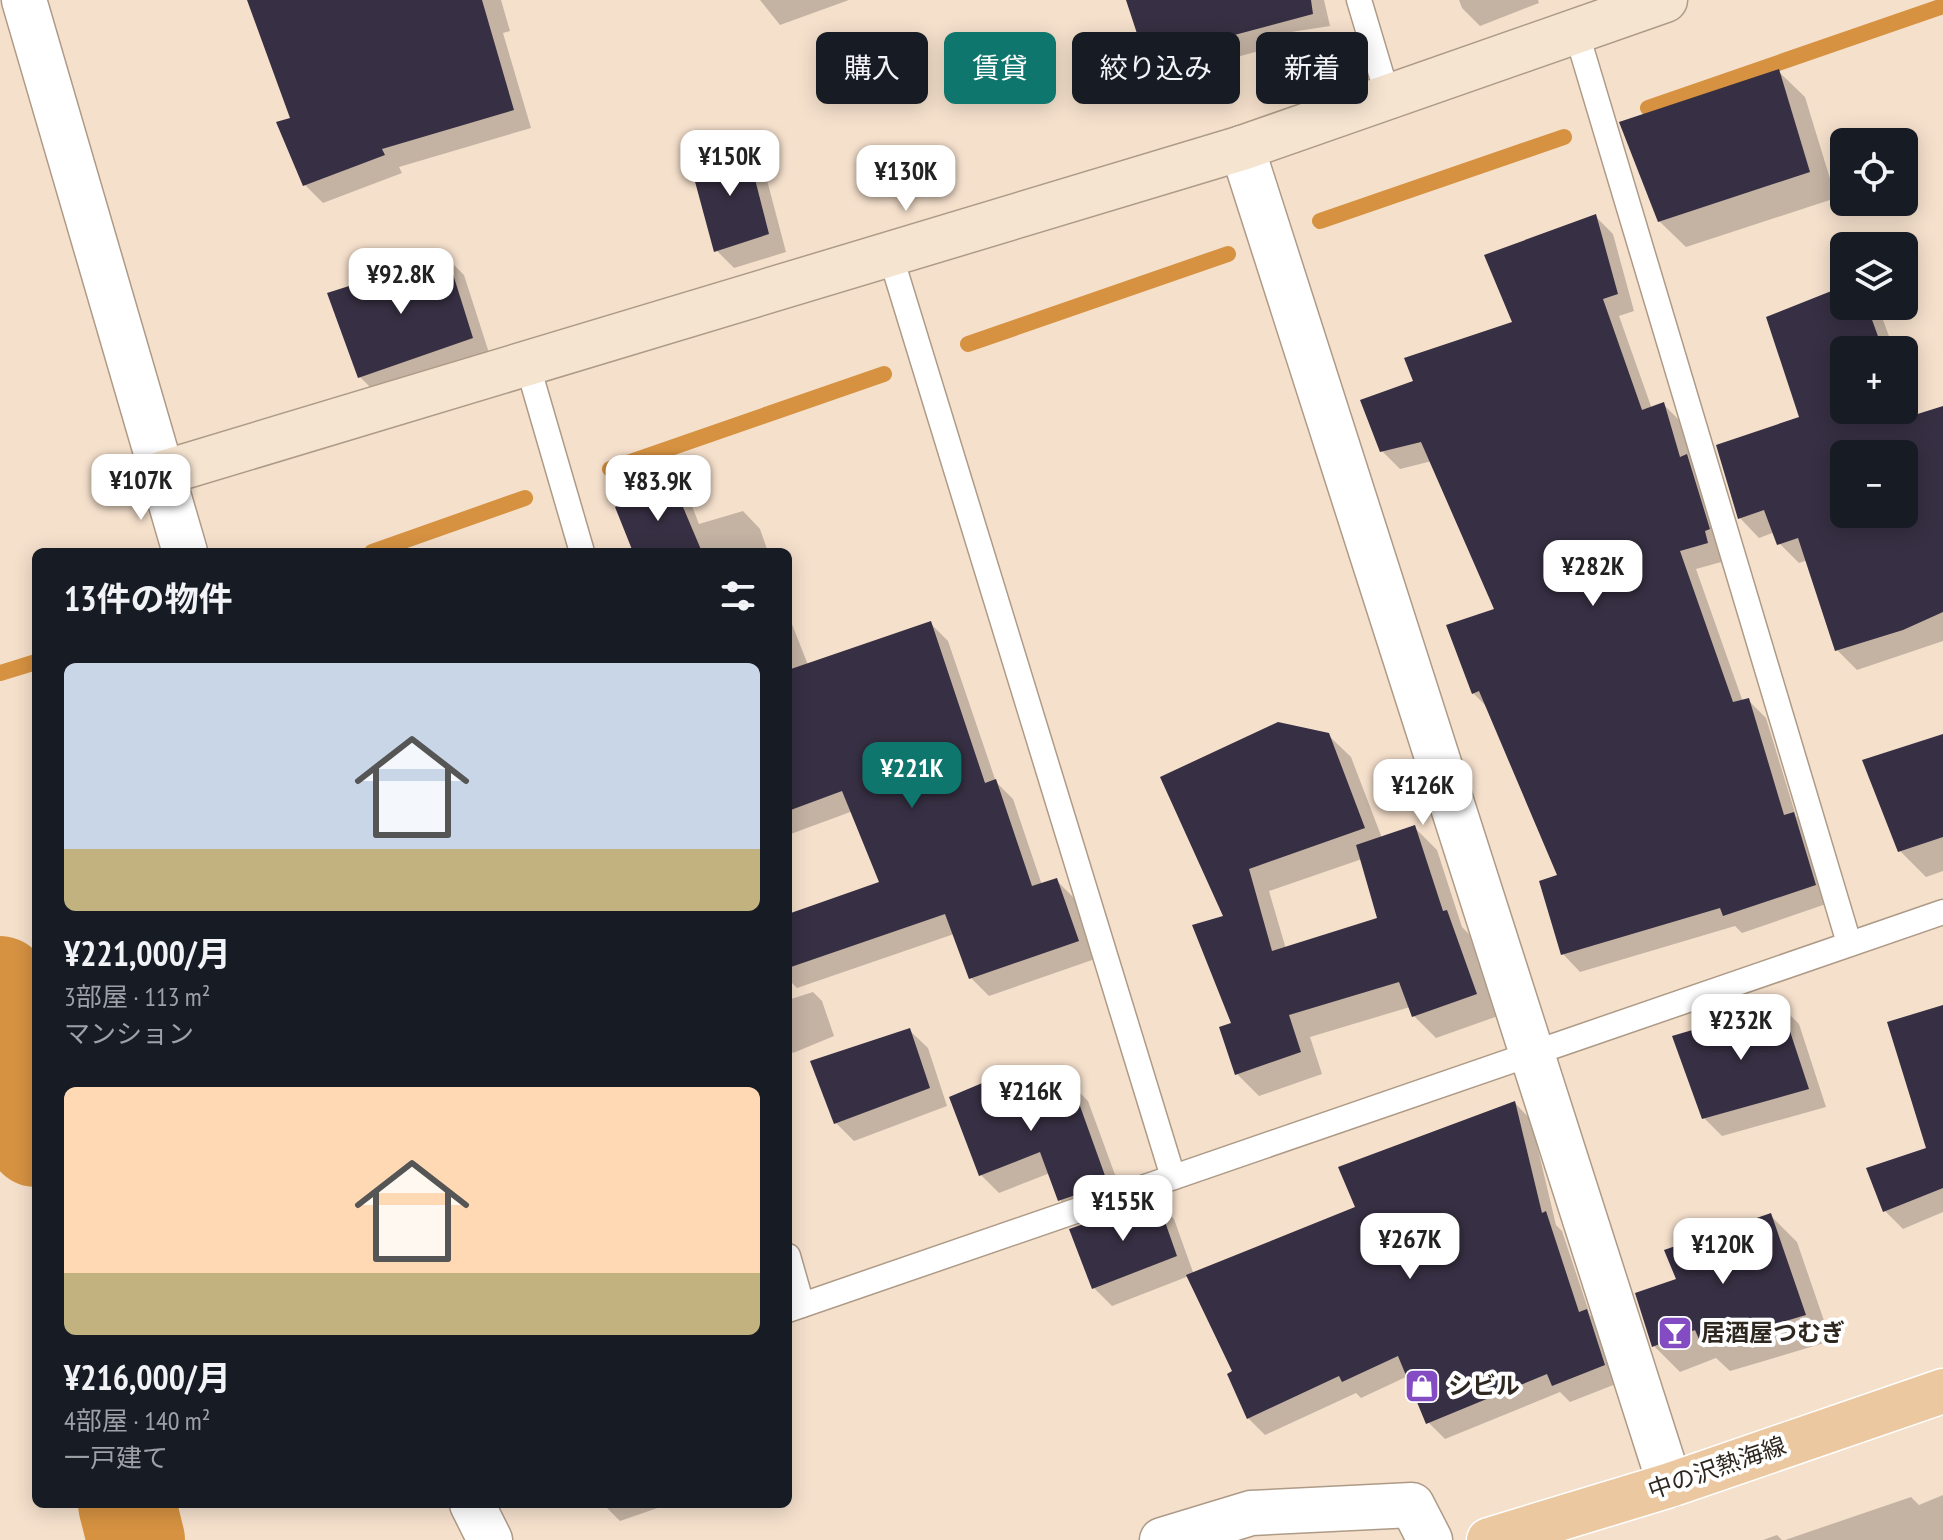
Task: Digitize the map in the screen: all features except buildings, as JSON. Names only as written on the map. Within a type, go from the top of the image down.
[{"type":"main road","name":"中の沢熱海線","points":[[1489,1540],[1670,1485],[1943,1391]]},
{"type":"street","points":[[24,0],[184,548]]},
{"type":"street","points":[[163,473],[1242,148],[1665,0]]},
{"type":"street","points":[[1242,148],[1670,1485]]},
{"type":"street","points":[[1162,1540],[1251,1513],[1412,1505],[1430,1540]]},
{"type":"street","points":[[474,1508],[490,1540]]},
{"type":"lane","points":[[1359,0],[1388,97]]},
{"type":"lane","points":[[1576,31],[1849,943]]},
{"type":"lane","points":[[890,254],[1173,1177]]},
{"type":"lane","points":[[527,363],[581,548]]},
{"type":"lane","points":[[792,1286],[795,1308],[1943,912]]},
{"type":"waterway","points":[[1648,108],[1943,6]]},
{"type":"waterway","points":[[1320,221],[1564,137]]},
{"type":"waterway","points":[[968,344],[1228,254]]},
{"type":"waterway","points":[[610,469],[884,374]]},
{"type":"waterway","points":[[383,548],[525,498]]},
{"type":"waterway","points":[[0,673],[32,663]]},
{"type":"waterway","points":[[0,985],[32,1121]]},
{"type":"waterway","points":[[128,1508],[136,1540]]},
{"type":"place","name":"居酒屋つむぎ","points":[[1675,1333]]},
{"type":"place","name":"シビル","points":[[1422,1386]]}]
